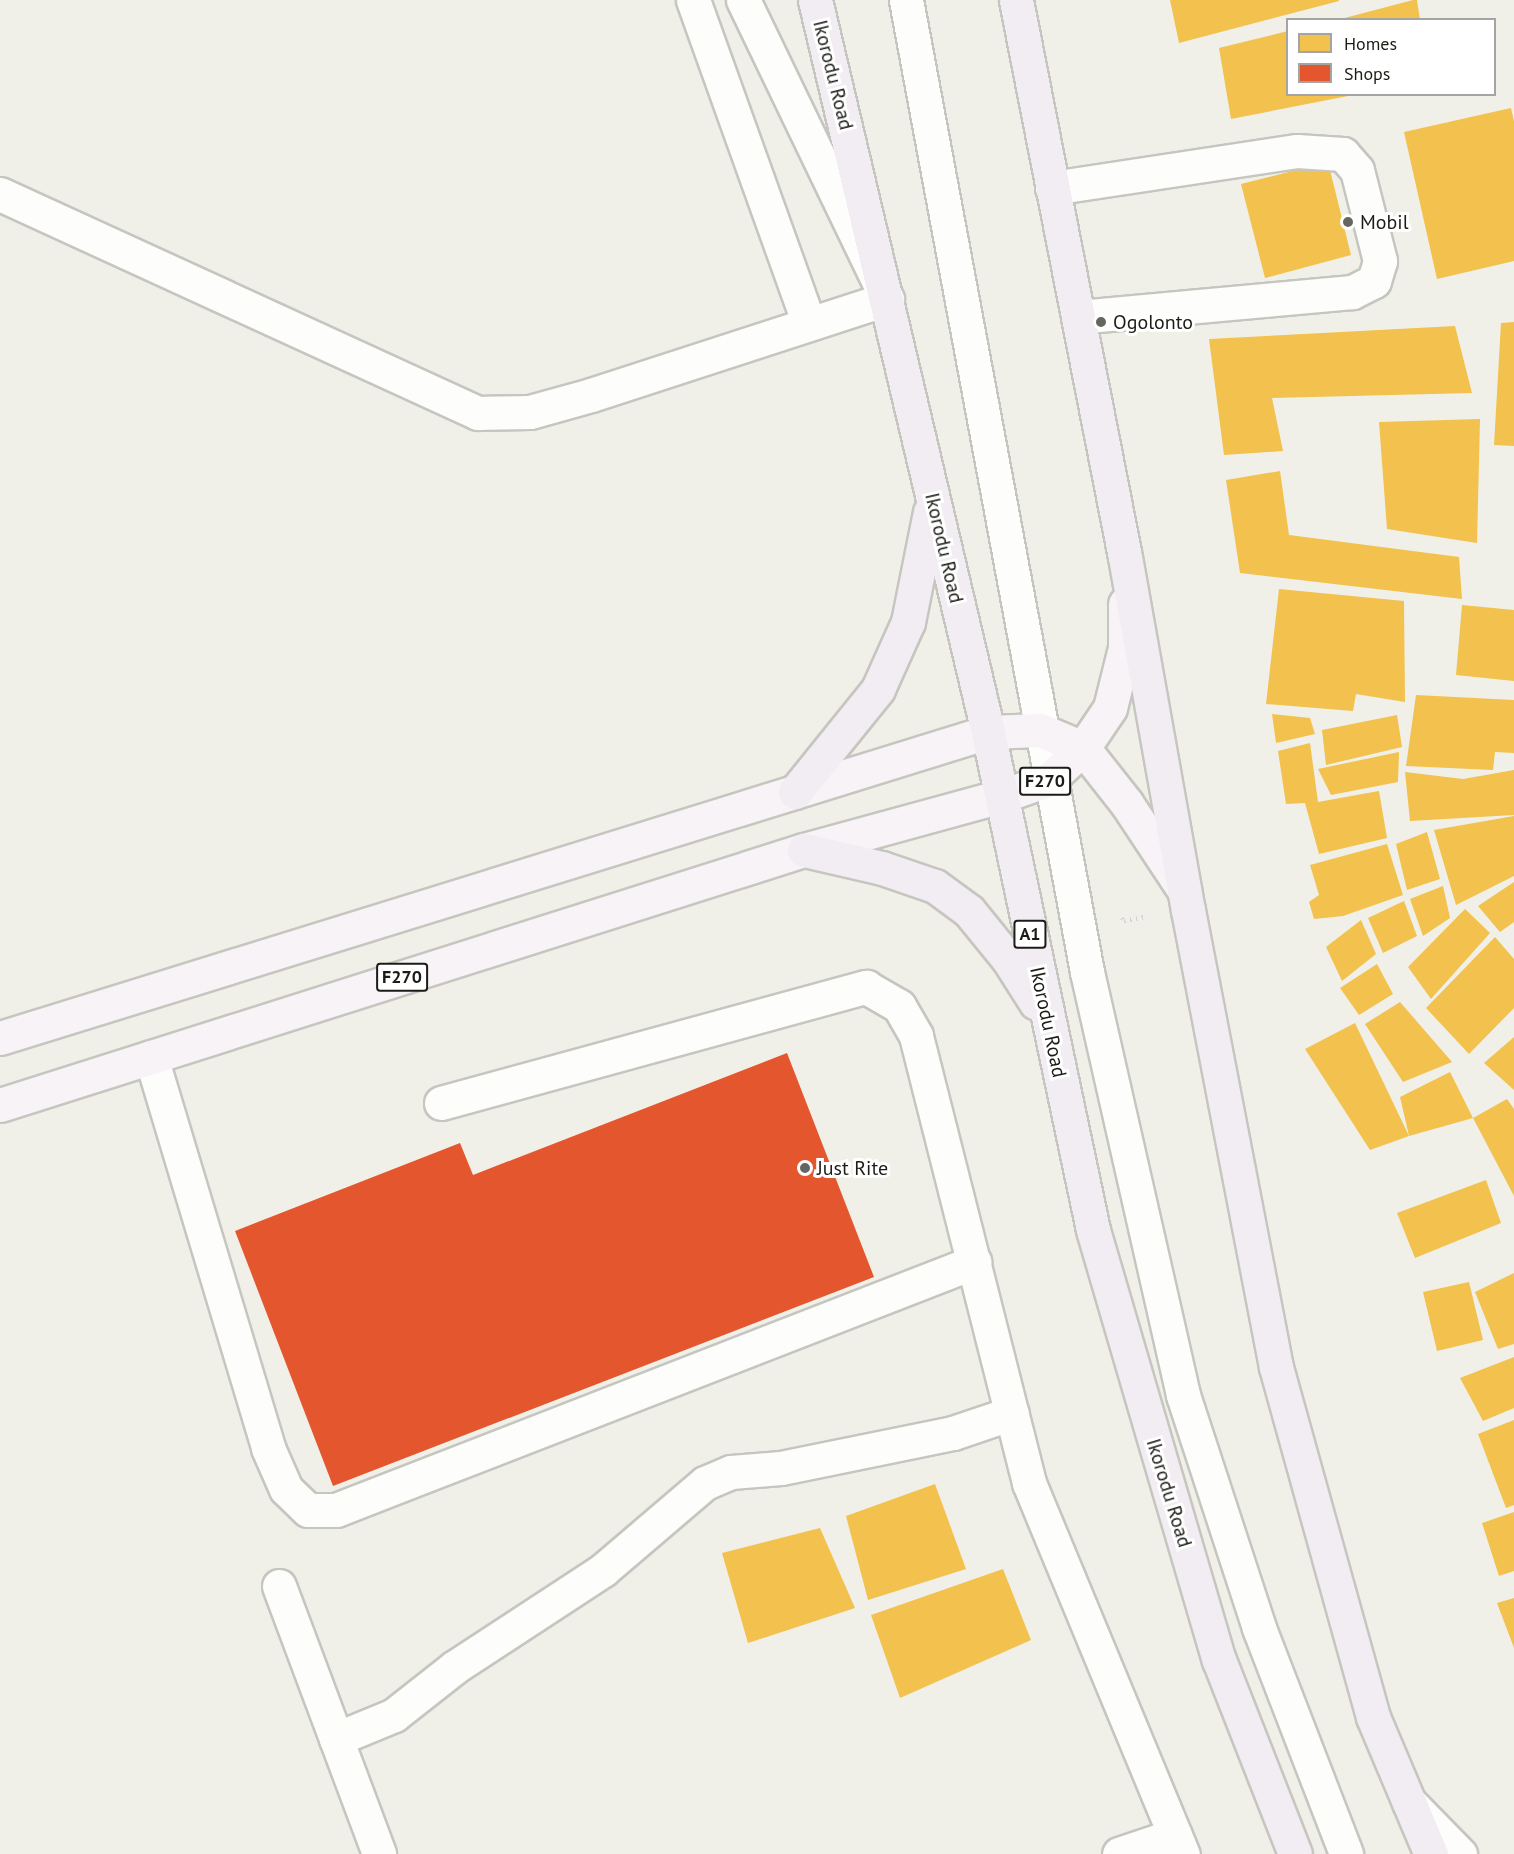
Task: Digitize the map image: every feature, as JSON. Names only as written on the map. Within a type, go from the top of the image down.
[{"type":"highway","name":"Ikorodu Road","points":[[814,0],[887,299],[932,502],[988,732],[1093,1230],[1220,1660],[1295,1854]]},
{"type":"highway","points":[[1016,0],[1125,557],[1184,890],[1276,1367],[1373,1717],[1431,1854]]},
{"type":"highway","points":[[795,792],[878,689],[908,621],[932,502]]},
{"type":"highway","points":[[804,850],[882,868],[935,886],[969,911],[1008,959],[1047,1020]]},
{"type":"main road","name":"F270","points":[[0,1105],[804,850],[1002,796],[1050,779],[1083,748],[1110,708],[1125,648],[1125,557]]},
{"type":"main road","name":"F270","points":[[0,1038],[988,732],[1040,730],[1083,748],[1127,804],[1184,890]]},
{"type":"street","points":[[693,0],[809,324]]},
{"type":"street","points":[[0,194],[478,413],[530,412],[887,299],[743,0]]},
{"type":"street","points":[[906,0],[1040,730],[1087,972],[1183,1395],[1259,1628],[1346,1854]]},
{"type":"street","points":[[1053,188],[1297,152],[1343,154],[1357,170],[1380,261],[1374,281],[1352,292],[1079,317]]},
{"type":"street","points":[[441,1103],[866,987],[899,1006],[916,1036],[1029,1483],[1179,1845],[1119,1854]]},
{"type":"street","points":[[151,1057],[268,1448],[286,1489],[308,1510],[336,1510],[974,1262]]},
{"type":"street","points":[[336,1739],[394,1715],[456,1667],[603,1570],[705,1483],[731,1472],[782,1468],[952,1433],[1012,1413]]},
{"type":"street","points":[[279,1586],[380,1854]]},
{"type":"street","points":[[1408,1800],[1460,1854]]},
{"type":"building: Homes","points":[[1170,0],[1339,0],[1339,1],[1179,43]]},
{"type":"building: Homes","points":[[1417,0],[1420,18],[1345,18]]},
{"type":"building: Homes","points":[[1286,31],[1286,96],[1348,96],[1231,119],[1219,48]]},
{"type":"building: Homes","points":[[1511,108],[1514,121],[1514,261],[1437,279],[1404,132]]},
{"type":"building: Homes","points":[[1328,162],[1351,255],[1265,278],[1241,184]]},
{"type":"building: Homes","points":[[1514,322],[1514,446],[1494,445],[1501,323]]},
{"type":"building: Homes","points":[[1455,326],[1472,393],[1272,398],[1283,451],[1224,455],[1209,339]]},
{"type":"building: Homes","points":[[1480,419],[1477,543],[1387,529],[1379,422]]},
{"type":"building: Homes","points":[[1280,471],[1289,535],[1459,557],[1462,599],[1240,573],[1226,480]]},
{"type":"building: Homes","points":[[1279,589],[1404,601],[1405,702],[1356,694],[1353,711],[1266,704]]},
{"type":"building: Homes","points":[[1462,605],[1514,610],[1514,681],[1456,675]]},
{"type":"building: Homes","points":[[1416,695],[1514,700],[1514,753],[1495,752],[1493,770],[1406,766]]},
{"type":"building: Homes","points":[[1272,714],[1310,718],[1315,734],[1276,743]]},
{"type":"building: Homes","points":[[1397,715],[1402,747],[1326,765],[1322,730]]},
{"type":"building: Homes","points":[[1310,743],[1318,802],[1379,791],[1387,838],[1319,854],[1305,803],[1286,804],[1278,751]]},
{"type":"building: Homes","points":[[1399,752],[1398,782],[1331,795],[1318,769]]},
{"type":"building: Homes","points":[[1514,770],[1514,815],[1410,821],[1405,772],[1463,779]]},
{"type":"building: Homes","points":[[1514,816],[1514,876],[1456,905],[1434,830]]},
{"type":"building: Homes","points":[[1427,832],[1440,879],[1407,890],[1396,844]]},
{"type":"building: Homes","points":[[1387,844],[1403,895],[1343,916],[1314,919],[1309,902],[1319,895],[1310,865]]},
{"type":"building: Homes","points":[[1514,882],[1514,922],[1500,932],[1478,906]]},
{"type":"building: Homes","points":[[1443,886],[1450,918],[1423,936],[1410,899]]},
{"type":"building: Homes","points":[[1404,901],[1417,936],[1383,953],[1368,918]]},
{"type":"building: Homes","points":[[1465,909],[1490,933],[1431,999],[1408,967]]},
{"type":"building: Homes","points":[[1361,920],[1376,954],[1342,981],[1326,947]]},
{"type":"building: Homes","points":[[1495,937],[1514,959],[1514,1008],[1469,1054],[1426,1008]]},
{"type":"building: Homes","points":[[1377,964],[1393,994],[1359,1015],[1340,988]]},
{"type":"building: Homes","points":[[1400,1002],[1452,1062],[1403,1082],[1365,1024]]},
{"type":"building: Homes","points":[[1355,1023],[1409,1136],[1370,1150],[1305,1049]]},
{"type":"building: Homes","points":[[1514,1037],[1514,1090],[1484,1063]]},
{"type":"building: Homes","points":[[1450,1072],[1473,1118],[1409,1136],[1400,1097]]},
{"type":"building: Homes","points":[[1507,1099],[1514,1109],[1514,1196],[1473,1118]]},
{"type":"building: Homes","points":[[1486,1180],[1501,1223],[1415,1258],[1397,1213]]},
{"type":"building: Homes","points":[[1514,1273],[1514,1344],[1498,1349],[1475,1292]]},
{"type":"building: Homes","points":[[1469,1282],[1483,1340],[1437,1351],[1423,1292]]},
{"type":"building: Homes","points":[[1514,1357],[1514,1408],[1483,1421],[1460,1378]]},
{"type":"building: Homes","points":[[1514,1420],[1514,1505],[1506,1508],[1478,1434]]},
{"type":"building: Homes","points":[[935,1484],[966,1569],[868,1600],[846,1516]]},
{"type":"building: Homes","points":[[1514,1512],[1514,1571],[1499,1576],[1482,1523]]},
{"type":"building: Homes","points":[[820,1528],[855,1608],[748,1643],[722,1553]]},
{"type":"building: Homes","points":[[1003,1569],[1031,1640],[900,1698],[871,1615]]},
{"type":"building: Homes","points":[[1514,1598],[1514,1648],[1497,1603]]},
{"type":"building: Shops","points":[[787,1053],[874,1277],[333,1486],[235,1231],[460,1143],[473,1175]]},
{"type":"place","name":"Mobil","points":[[1348,222]]},
{"type":"place","name":"Ogolonto","points":[[1101,322]]},
{"type":"place","name":"Just Rite","points":[[805,1168]]}]
